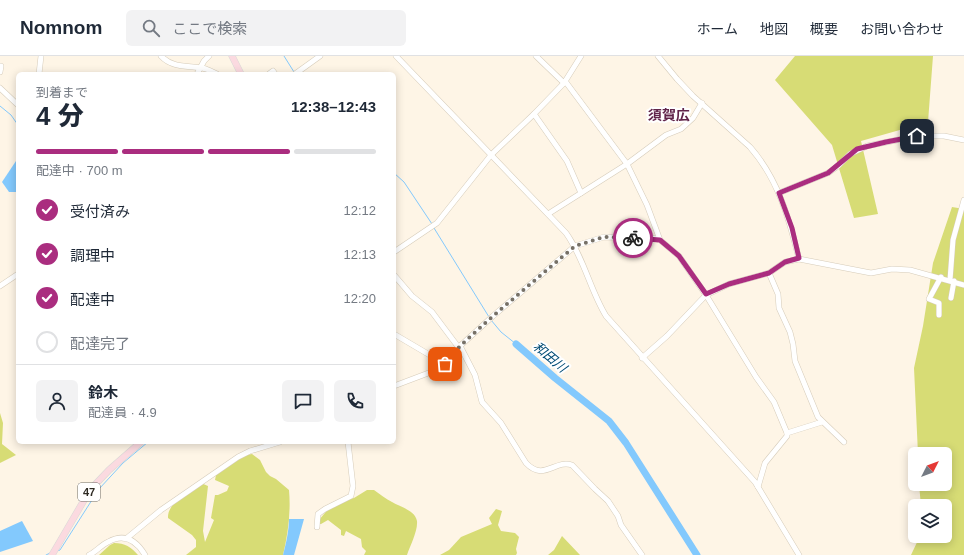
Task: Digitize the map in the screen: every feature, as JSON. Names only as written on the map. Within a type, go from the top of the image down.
[{"type":"main road","points":[[232,56],[240,72]]},
{"type":"main road","name":"47","points":[[52,555],[90,490],[109,470],[139,444]]},
{"type":"street","points":[[39,72],[42,56]]},
{"type":"street","points":[[162,56],[167,62],[199,68],[211,72]]},
{"type":"street","points":[[198,72],[199,68],[209,56]]},
{"type":"street","points":[[298,72],[320,56]]},
{"type":"street","points":[[396,56],[566,233],[575,246],[594,294],[606,316],[642,358],[745,470],[758,487],[799,555]]},
{"type":"street","points":[[536,56],[565,82],[627,164],[647,204],[660,240]]},
{"type":"street","points":[[396,251],[433,225],[491,155],[565,82],[581,56]]},
{"type":"street","points":[[658,56],[677,79],[760,158],[768,170],[779,193],[792,228],[799,258]]},
{"type":"street","points":[[0,88],[16,101]]},
{"type":"street","points":[[548,214],[627,164],[666,135],[681,129],[693,118],[702,103]]},
{"type":"street","points":[[534,114],[568,161],[581,193]]},
{"type":"street","points":[[779,193],[828,173],[838,166],[850,154],[867,146],[909,137],[932,135],[964,140]]},
{"type":"street","points":[[951,298],[953,240],[964,200]]},
{"type":"street","points":[[396,385],[432,373],[445,364],[460,347],[493,316],[575,246],[604,237],[652,238],[660,240],[679,256],[706,294],[756,378],[774,402],[787,433],[787,436],[765,463],[758,487]]},
{"type":"street","points":[[642,358],[667,336],[706,294],[729,284],[769,273],[785,262],[799,258],[870,273],[902,269],[964,284]]},
{"type":"street","points":[[769,273],[778,294],[779,308],[792,338],[795,361],[818,417],[844,442]]},
{"type":"street","points":[[0,286],[16,275]]},
{"type":"street","points":[[396,277],[412,296],[432,312],[460,347],[475,375],[482,402],[501,423],[531,469],[546,471],[568,463],[572,465],[608,501],[618,516],[621,525],[642,555]]},
{"type":"street","points":[[939,315],[939,303],[929,299],[941,278]]},
{"type":"street","points":[[396,336],[445,364]]},
{"type":"street","points":[[787,433],[822,422]]},
{"type":"street","points":[[89,555],[108,542],[127,538],[171,503],[238,457],[250,451],[273,444]]},
{"type":"street","points":[[317,527],[318,514],[324,509],[351,496],[353,486],[348,444]]},
{"type":"street","points":[[127,538],[139,545],[145,555]]},
{"type":"green space","points":[[795,56],[933,56],[928,122],[861,141],[878,214],[854,218],[832,145],[775,80]]},
{"type":"green space","points":[[952,207],[964,209],[964,555],[911,555],[917,543],[952,543],[952,499],[920,499],[920,491],[952,491],[952,447],[918,447],[914,368],[923,326],[933,263]]},
{"type":"green space","points":[[0,413],[3,423],[2,444],[16,455],[0,463]]},
{"type":"green space","points":[[252,454],[260,460],[266,472],[270,476],[289,490],[289,523],[283,555],[186,555],[196,547],[196,540],[192,535],[168,518],[171,507],[180,498],[201,483],[208,486],[203,531],[205,542],[214,520],[211,518],[215,495],[227,491],[229,486],[215,480],[216,475],[241,456]]},
{"type":"green space","points":[[367,490],[374,490],[390,501],[407,509],[416,517],[417,525],[414,538],[407,555],[364,555],[366,551],[362,547],[361,539],[346,531],[344,536],[341,535],[341,530],[328,520],[319,524],[319,520],[334,502],[354,498]]},
{"type":"green space","points":[[496,509],[502,511],[498,525],[501,531],[515,533],[519,537],[516,555],[440,555],[449,550],[461,537],[492,524],[489,518]]},
{"type":"green space","points":[[562,536],[580,555],[548,555],[554,550]]},
{"type":"green space","points":[[114,543],[128,546],[138,555],[99,555]]},
{"type":"water","points":[[16,161],[16,192],[9,192],[2,182]]},
{"type":"water","points":[[289,519],[304,519],[294,555],[283,555],[287,537]]},
{"type":"water","points":[[22,521],[33,541],[0,552],[0,531]]},
{"type":"waterway","name":"和田川","points":[[284,56],[294,72]]},
{"type":"waterway","points":[[0,106],[11,115],[16,122]]},
{"type":"waterway","name":"和田川","points":[[396,175],[404,182],[432,224]]},
{"type":"waterway","name":"和田川","points":[[434,228],[489,317]]},
{"type":"waterway","name":"和田川","points":[[491,320],[501,332],[516,344]]},
{"type":"waterway","name":"和田川","points":[[516,344],[555,378],[609,421],[626,443],[697,555]]},
{"type":"waterway","points":[[57,551],[60,550],[99,489],[123,463],[146,444]]},
{"type":"waterway","points":[[46,555],[50,553]]},
{"type":"way so far","points":[[445,364],[460,346],[493,316],[575,246],[604,237],[633,238]]},
{"type":"district","name":"須賀広","points":[[669,115]]},
{"type":"route","points":[[633,238],[652,238],[660,240],[679,256],[706,294],[729,284],[769,273],[785,262],[799,258],[792,228],[779,193],[807,183],[828,173],[857,149],[917,136]]}]
